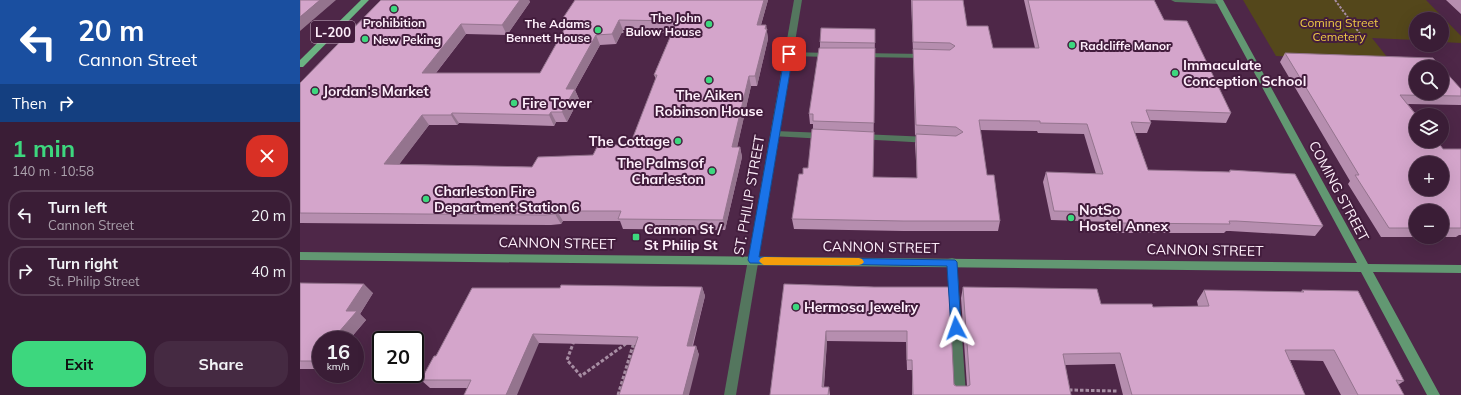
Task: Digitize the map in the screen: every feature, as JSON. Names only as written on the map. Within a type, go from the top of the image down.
[{"type":"main road","name":"L-200","points":[[300,65],[365,0]]},
{"type":"main road","name":"COMING STREET","points":[[1219,1],[1434,395]]},
{"type":"main road","name":"CANNON STREET","points":[[300,256],[952,262],[1461,269]]},
{"type":"street","name":"ST. PHILIP STREET","points":[[730,395],[798,0]]},
{"type":"street","points":[[1175,0],[1219,1]]},
{"type":"street","points":[[789,54],[840,55]]},
{"type":"street","points":[[854,55],[935,56]]},
{"type":"street","points":[[775,134],[838,136]]},
{"type":"street","points":[[852,137],[937,140]]},
{"type":"street","points":[[952,262],[960,395]]},
{"type":"path","points":[[1335,0],[1363,38]]},
{"type":"path","points":[[621,32],[676,32]]},
{"type":"path","points":[[576,337],[567,360],[581,376],[635,338],[618,395]]},
{"type":"path","points":[[1069,390],[1117,391]]},
{"type":"path","points":[[1092,390],[1093,395]]},
{"type":"green space","name":"Coming Street Cemetery","points":[[1243,0],[1426,0],[1438,12],[1409,12],[1409,40],[1372,38],[1409,85],[1409,90],[1375,60],[1276,56]]},
{"type":"green space","name":"Coming Street Cemetery","points":[[1449,24],[1461,36],[1461,43],[1449,42]]},
{"type":"building","points":[[300,0],[320,0],[300,17]]},
{"type":"building","points":[[381,0],[520,0],[502,25],[461,24],[422,73],[540,73],[569,21],[561,21],[575,0],[764,0],[757,25],[766,25],[765,29],[767,29],[755,76],[749,76],[732,147],[740,147],[723,220],[618,219],[621,211],[557,211],[555,214],[545,215],[300,213],[300,83]],"holes":[[[619,20],[677,21],[654,75],[657,75],[630,145],[598,145],[593,155],[538,157],[532,167],[384,164],[422,115],[451,115],[452,113],[549,115],[551,112],[562,112],[575,89],[566,89],[596,35],[612,34]]]},
{"type":"building","points":[[912,0],[963,0],[967,26],[988,26],[993,48],[1039,48],[1028,0],[1154,0],[1164,20],[1187,21],[1231,113],[1146,110],[1151,123],[1131,122],[1148,170],[1230,172],[1230,170],[1295,174],[1323,226],[1236,221],[1229,221],[1230,224],[1119,223],[1115,212],[1054,211],[1046,172],[1103,174],[1087,124],[1040,123],[1040,121],[979,120],[987,175],[994,175],[1000,221],[792,219],[799,174],[803,174],[803,168],[808,168],[812,129],[874,132],[873,177],[917,178],[916,134],[956,136],[963,132],[956,127],[916,125],[913,49],[950,50],[955,46],[950,43],[913,42]]},
{"type":"building","points":[[821,28],[875,29],[875,43],[820,42]]},
{"type":"building","points":[[819,48],[875,48],[874,123],[813,121],[813,114],[809,114]]},
{"type":"building","points":[[1285,53],[1433,58],[1435,60],[1409,60],[1409,95],[1400,95],[1410,108],[1409,108],[1409,148],[1461,149],[1461,228],[1449,228],[1449,204],[1409,204],[1409,228],[1389,228],[1355,175],[1359,175]]},
{"type":"building","points":[[1449,76],[1461,89],[1461,96],[1449,96]]},
{"type":"building","points":[[300,283],[364,284],[346,311],[357,311],[340,331],[312,331],[312,361],[300,361]]},
{"type":"building","points":[[784,284],[874,287],[949,287],[954,385],[956,386],[970,385],[963,287],[1097,289],[1101,304],[1152,304],[1153,307],[1209,306],[1204,290],[1304,292],[1302,290],[1358,291],[1404,381],[1396,380],[1404,395],[1358,395],[1334,350],[1285,350],[1305,395],[1132,395],[1120,353],[1063,354],[1071,395],[913,395],[912,360],[907,360],[907,331],[826,331],[822,387],[829,387],[828,395],[770,395]]},
{"type":"building","points":[[561,285],[702,287],[687,346],[696,346],[683,395],[619,395],[638,337],[533,334],[506,395],[464,395],[471,380],[424,380],[424,374],[434,356],[436,356],[472,288],[560,288]]},
{"type":"slow traffic","points":[[764,261],[859,262]]},
{"type":"place","name":"Prohibition","points":[[394,9]]},
{"type":"place","name":"The John Bulow House","points":[[709,24]]},
{"type":"place","name":"The Adams Bennett House","points":[[598,30]]},
{"type":"place","name":"New Peking","points":[[365,39]]},
{"type":"place","name":"Radcliffe Manor","points":[[1072,45]]},
{"type":"place","name":"Immaculate Conception School","points":[[1175,73]]},
{"type":"place","name":"The Aiken Robinson House","points":[[709,80]]},
{"type":"place","name":"Jordan's Market","points":[[315,91]]},
{"type":"place","name":"Fire Tower","points":[[514,103]]},
{"type":"place","name":"The Cottage","points":[[678,141]]},
{"type":"place","name":"The Palms of Charleston","points":[[712,171]]},
{"type":"place","name":"Charleston Fire Department Station 6","points":[[426,199]]},
{"type":"place","name":"NotSo Hostel Annex","points":[[1071,218]]},
{"type":"place","name":"Cannon St / St Philip St","points":[[636,237]]},
{"type":"place","name":"Hermosa Jewelry","points":[[796,307]]},
{"type":"route","points":[[789,54],[753,260],[952,262],[956,328]]}]
